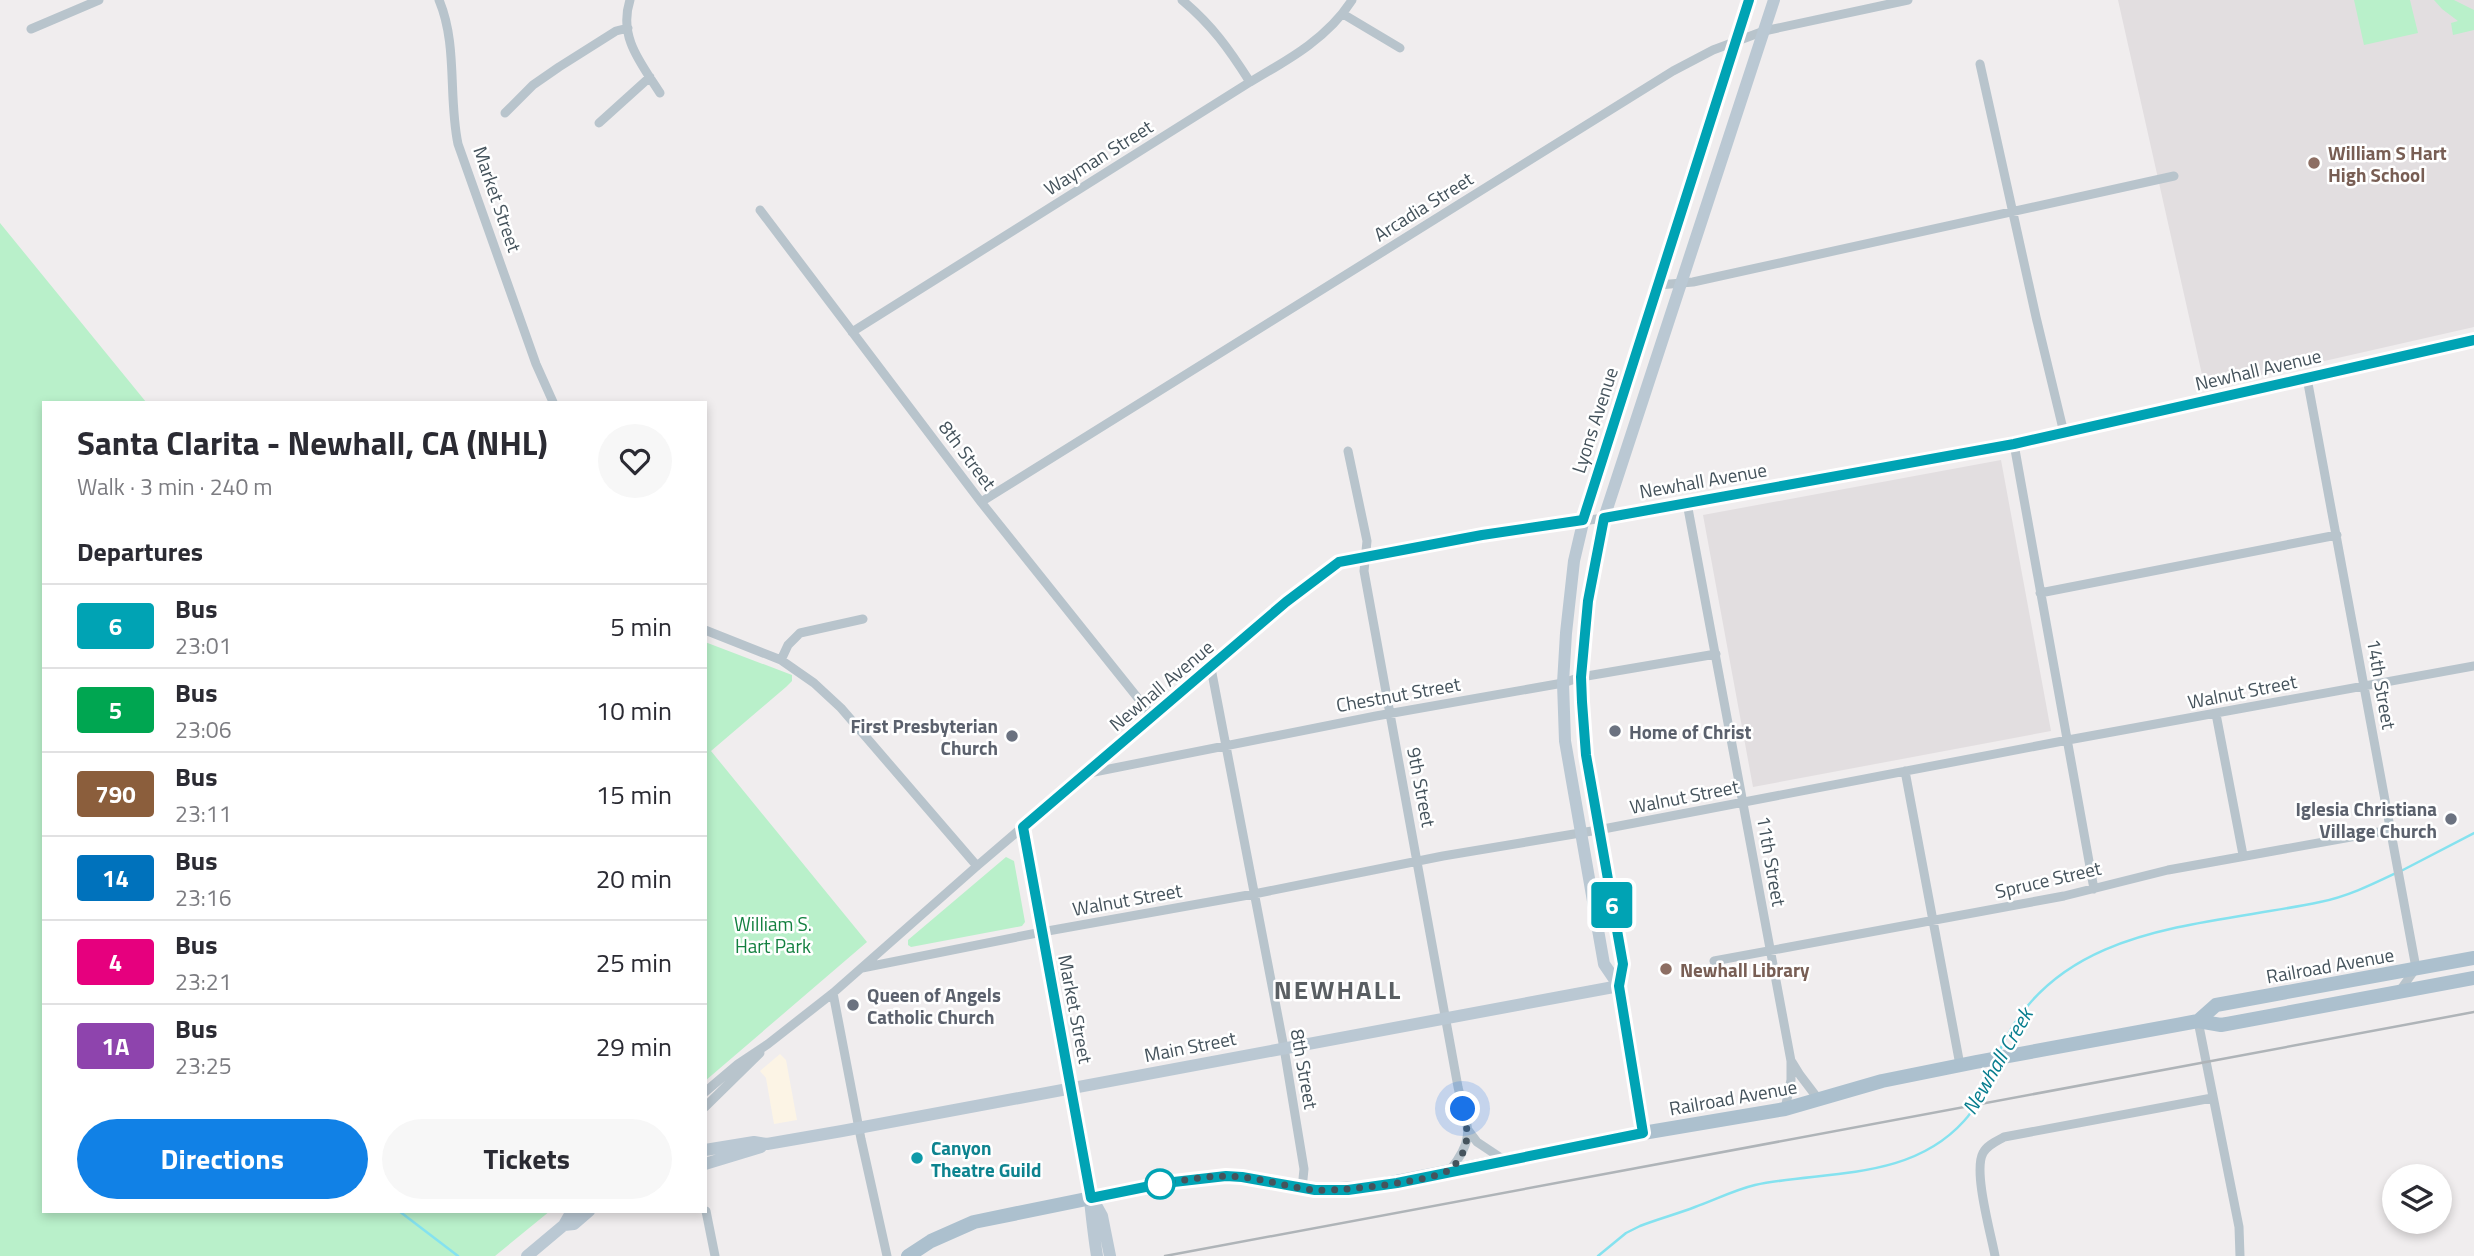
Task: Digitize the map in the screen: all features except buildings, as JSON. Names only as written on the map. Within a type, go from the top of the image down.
[{"type":"main road","name":"Lyons Avenue","points":[[1619,986],[1604,964],[1565,741],[1563,683],[1569,598],[1574,561],[1589,497],[1749,0]]},
{"type":"main road","name":"Lyons Avenue","points":[[1643,1133],[1619,986],[1623,964],[1598,830],[1583,729],[1581,677],[1590,587],[1604,518],[1774,0]]},
{"type":"main road","name":"Market Street","points":[[1023,827],[1091,1198],[1097,1256]]},
{"type":"main road","name":"Railroad Avenue","points":[[2198,1021],[2217,1005],[2474,958]]},
{"type":"main road","name":"Railroad Avenue","points":[[908,1256],[931,1241],[974,1222],[1165,1183],[1226,1176],[1302,1189],[1348,1190],[1397,1183],[1643,1133],[1785,1109],[1882,1082],[1960,1065],[2198,1021],[2221,1025],[2474,978]]},
{"type":"main road","name":"Main Street","points":[[707,1163],[751,1152],[767,1144],[1619,986]]},
{"type":"main road","name":"Main Street","points":[[707,1150],[754,1142],[767,1144]]},
{"type":"main road","name":"Market Street","points":[[1091,1198],[1102,1216],[1110,1256]]},
{"type":"main road","points":[[535,1254],[564,1225],[571,1213]]},
{"type":"main road","points":[[564,1225],[574,1224],[587,1213]]},
{"type":"street","points":[[31,29],[99,0]]},
{"type":"street","name":"Market Street","points":[[439,0],[444,11],[449,42],[453,118],[458,144],[532,352],[553,401]]},
{"type":"street","points":[[630,0],[625,15],[632,50],[660,93]]},
{"type":"street","points":[[1182,0],[1210,25],[1226,44],[1250,82]]},
{"type":"street","name":"Wayman Street","points":[[852,332],[1250,82],[1299,54],[1343,14],[1352,0]]},
{"type":"street","name":"Arcadia Street","points":[[981,502],[1673,71],[1713,50],[1764,31],[1908,0]]},
{"type":"street","points":[[1343,14],[1400,48]]},
{"type":"street","points":[[505,113],[533,85],[559,67],[616,31],[628,28]]},
{"type":"street","points":[[1980,64],[2064,433]]},
{"type":"street","points":[[599,123],[650,78]]},
{"type":"street","points":[[1659,285],[1682,283],[2174,176]]},
{"type":"street","name":"8th Street","points":[[760,211],[981,502],[1153,717]]},
{"type":"street","name":"Newhall Avenue","points":[[707,1090],[833,993],[977,866],[1286,602],[1332,566],[1365,556],[1604,518],[2014,444],[2474,340]]},
{"type":"street","name":"14th Street","points":[[2307,378],[2416,968]]},
{"type":"street","points":[[2014,444],[2094,889]]},
{"type":"street","name":"9th Street","points":[[1348,451],[1367,541],[1364,571],[1468,1130]]},
{"type":"street","name":"11th Street","points":[[1687,503],[1791,1060],[1791,1080],[1785,1109]]},
{"type":"street","points":[[2040,593],[2337,535]]},
{"type":"street","points":[[781,660],[788,645],[800,633],[863,619]]},
{"type":"street","points":[[707,631],[781,660],[803,673],[841,708],[977,866]]},
{"type":"street","name":"Chestnut Street","points":[[1088,773],[1227,744],[1716,654]]},
{"type":"street","name":"Walnut Street","points":[[860,968],[2474,666]]},
{"type":"street","name":"8th Street","points":[[1211,668],[1284,1048],[1304,1169],[1302,1189]]},
{"type":"street","points":[[2216,714],[2244,855]]},
{"type":"street","points":[[1905,771],[1960,1065]]},
{"type":"street","name":"Spruce Street","points":[[1714,961],[2094,889],[2168,870],[2244,855],[2390,830]]},
{"type":"street","points":[[2399,992],[2416,968]]},
{"type":"street","points":[[833,993],[887,1256]]},
{"type":"street","points":[[2198,1021],[2240,1244],[2240,1256]]},
{"type":"street","name":"Newhall Avenue","points":[[707,1105],[768,1044]]},
{"type":"street","name":"11th Street","points":[[1791,1060],[1819,1100]]},
{"type":"street","points":[[1995,1256],[1978,1170],[1983,1153],[1991,1144],[2004,1137],[2212,1098]]},
{"type":"street","points":[[1468,1130],[1477,1142],[1504,1160]]},
{"type":"street","points":[[1450,1171],[1468,1142],[1468,1130]]},
{"type":"street","points":[[706,1213],[715,1256]]},
{"type":"shaded area","name":"William S Hart High School","points":[[2118,0],[2474,0],[2474,327],[2205,388]]},
{"type":"shaded area","points":[[2001,460],[2051,731],[1753,787],[1703,515]]},
{"type":"shaded area","points":[[780,1054],[786,1060],[797,1120],[774,1124],[766,1078],[760,1071]]},
{"type":"green space","points":[[2354,0],[2410,0],[2418,33],[2364,45]]},
{"type":"green space","points":[[2434,0],[2454,0],[2474,10],[2474,30],[2453,35],[2451,23],[2458,21]]},
{"type":"green space","points":[[0,223],[145,401],[42,401],[42,1213],[548,1213],[495,1256],[0,1256]]},
{"type":"green space","name":"William S. Hart Park","points":[[707,643],[792,675],[792,681],[786,687],[711,751],[867,942],[707,1079]]},
{"type":"green space","points":[[1006,857],[1014,861],[1025,922],[1022,926],[911,947],[908,945],[908,940]]},
{"type":"waterway","name":"Newhall Creek","points":[[2401,871],[2474,833]]},
{"type":"waterway","name":"Newhall Creek","points":[[1999,1052],[2024,1010],[2057,978],[2095,954],[2137,938],[2182,926],[2330,900],[2394,874]]},
{"type":"waterway","name":"Newhall Creek","points":[[1598,1256],[1626,1233],[1640,1226],[1747,1187],[1866,1170],[1919,1154],[1942,1140],[1964,1121],[1978,1101],[1994,1064]]},
{"type":"waterway","points":[[402,1213],[458,1256]]},
{"type":"railway","points":[[1165,1256],[2474,1012]]},
{"type":"bus line","name":"6","points":[[1749,0],[1583,520],[1482,535],[1339,562],[1286,602],[1023,827],[1091,1198],[1165,1183],[1226,1176],[1315,1190],[1348,1190],[1397,1183],[1643,1133],[1619,986],[1623,964],[1598,830],[1583,729],[1581,677],[1588,601],[1604,518],[2014,444],[2474,340]]},
{"type":"place","name":"William S Hart High School","points":[[2314,163]]},
{"type":"place","name":"Home of Christ","points":[[1615,731]]},
{"type":"place","name":"First Presbyterian Church","points":[[1012,736]]},
{"type":"place","name":"Iglesia Christiana Village Church","points":[[2451,819]]},
{"type":"place","name":"Newhall Library","points":[[1666,969]]},
{"type":"place","name":"Queen of Angels Catholic Church","points":[[853,1005]]},
{"type":"place","name":"Canyon Theatre Guild","points":[[917,1158]]},
{"type":"district","name":"NEWHALL","points":[[1338,989]]},
{"type":"route","points":[[1160,1184],[1226,1176],[1315,1190],[1348,1190],[1450,1171],[1468,1142],[1463,1109]]}]
